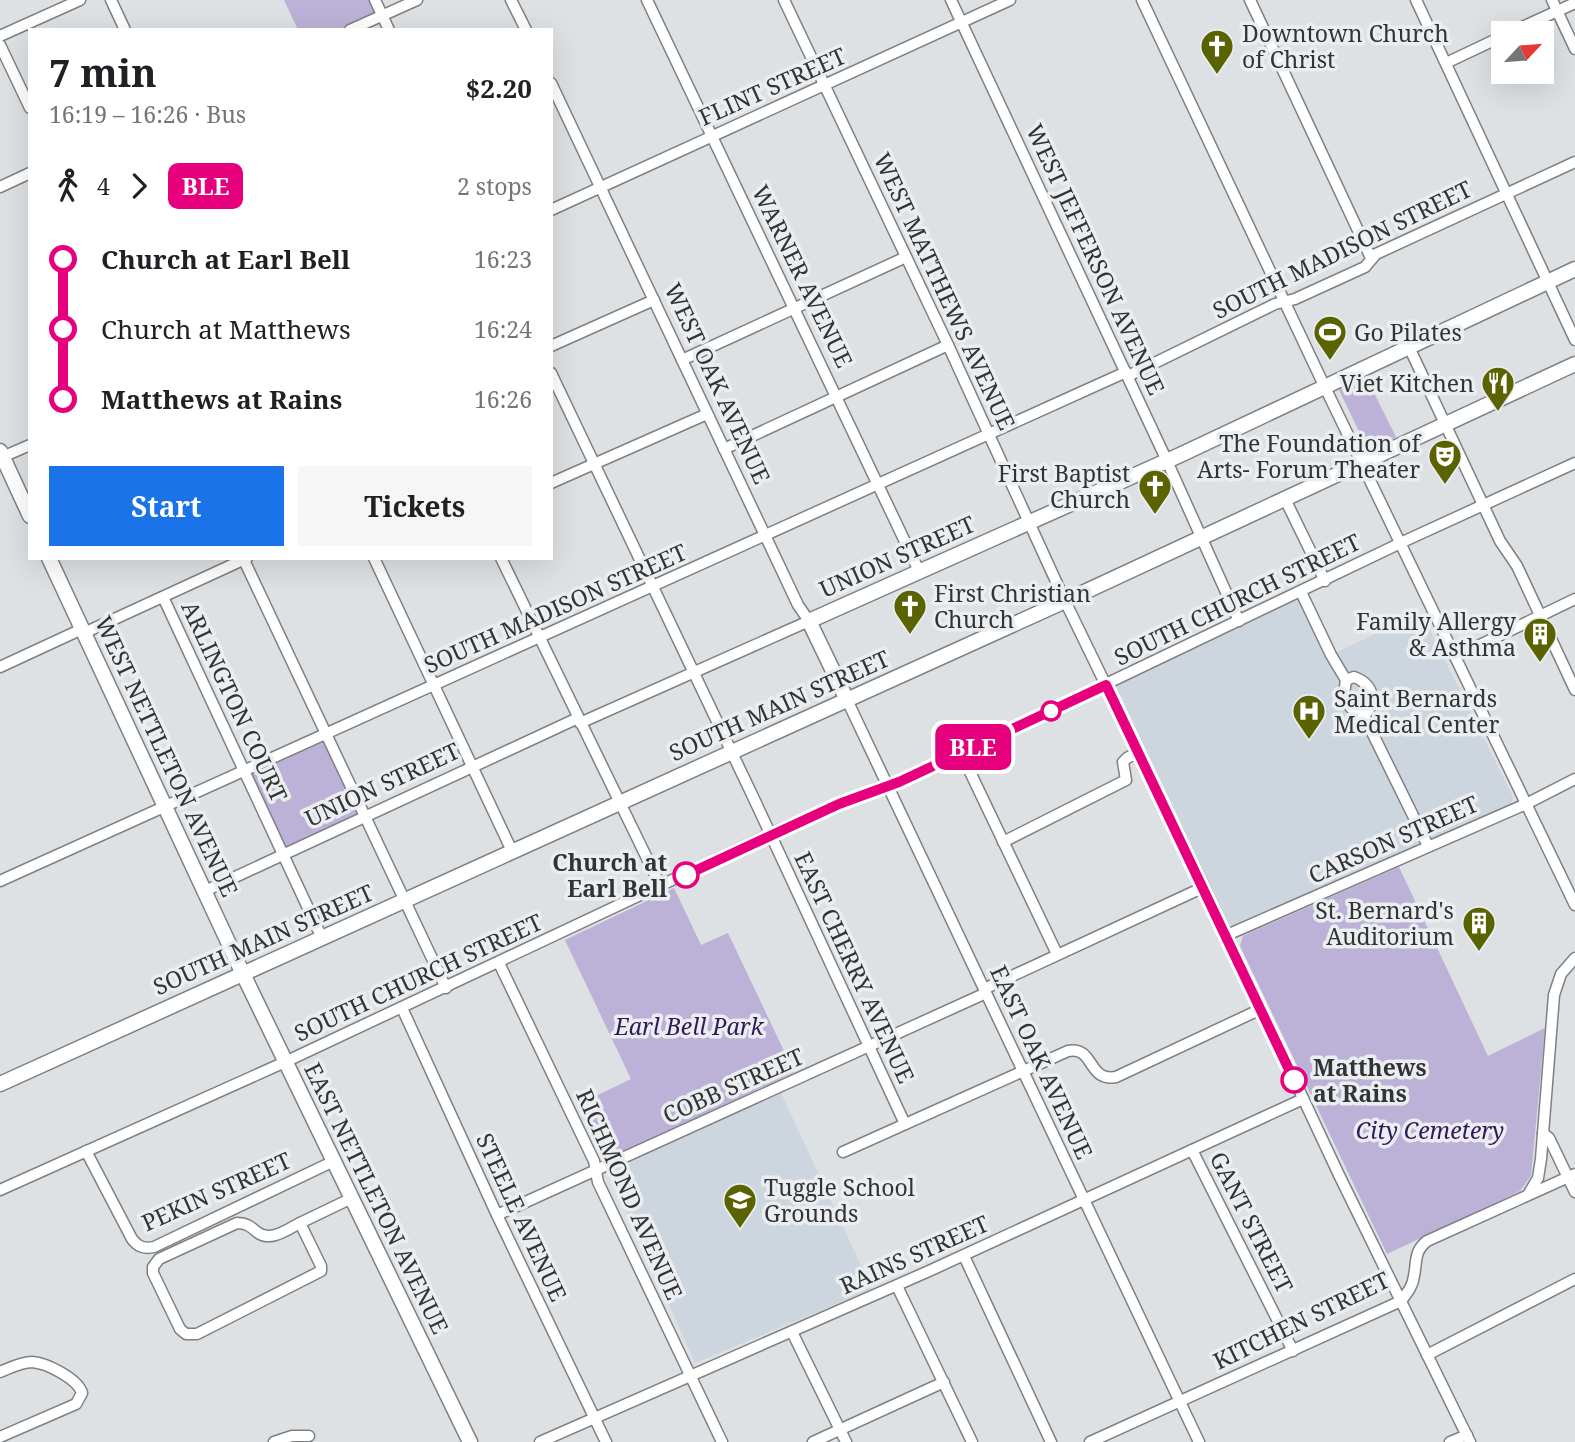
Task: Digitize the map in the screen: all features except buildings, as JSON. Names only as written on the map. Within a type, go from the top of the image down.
[{"type":"main road","name":"UNION STREET","points":[[809,621],[1167,461],[1575,269]]},
{"type":"main road","name":"SOUTH MAIN STREET","points":[[0,1084],[1065,601],[1575,363]]},
{"type":"main road","points":[[1,456],[28,512]]},
{"type":"main road","name":"WEST NETTLETON AVENUE","points":[[50,560],[243,974]]},
{"type":"main road","name":"WEST OAK AVENUE","points":[[809,621],[847,700]]},
{"type":"main road","name":"EAST NETTLETON AVENUE","points":[[243,974],[470,1442]]},
{"type":"street","points":[[0,36],[80,0]]},
{"type":"street","points":[[111,0],[124,28]]},
{"type":"street","points":[[375,0],[388,28]]},
{"type":"street","points":[[355,28],[417,0]]},
{"type":"street","points":[[511,0],[525,28]]},
{"type":"street","name":"WARNER AVENUE","points":[[648,0],[919,571]]},
{"type":"street","name":"WEST MATTHEWS AVENUE","points":[[785,0],[1065,601],[1468,1438]]},
{"type":"street","name":"WEST JEFFERSON AVENUE","points":[[951,0],[1127,374],[1239,621]]},
{"type":"street","name":"FLINT STREET","points":[[553,208],[1010,0]]},
{"type":"street","points":[[1142,0],[1575,905]]},
{"type":"street","points":[[1250,0],[1371,258]]},
{"type":"street","points":[[1416,0],[1575,340]]},
{"type":"street","points":[[1552,0],[1575,49]]},
{"type":"street","points":[[1535,21],[1575,3]]},
{"type":"street","points":[[1446,63],[1491,42]]},
{"type":"street","points":[[0,45],[28,104]]},
{"type":"street","name":"WEST OAK AVENUE","points":[[553,87],[798,605],[809,621]]},
{"type":"street","name":"SOUTH MADISON STREET","points":[[0,881],[1365,267],[1371,258],[1575,162]]},
{"type":"street","points":[[0,187],[28,174]]},
{"type":"street","points":[[682,360],[906,257]]},
{"type":"street","points":[[553,345],[654,300]]},
{"type":"street","points":[[724,449],[948,345]]},
{"type":"street","points":[[1409,347],[1500,541],[1517,566],[1575,691]]},
{"type":"street","name":"EAST CHERRY AVENUE","points":[[553,377],[905,1124]]},
{"type":"street","points":[[553,482],[595,466],[707,414]]},
{"type":"street","points":[[1,456],[28,446]]},
{"type":"street","name":"SOUTH CHURCH STREET","points":[[0,1190],[446,988],[771,835],[961,753],[1575,463]]},
{"type":"street","points":[[1285,499],[1325,581]]},
{"type":"street","points":[[0,667],[243,560]]},
{"type":"street","points":[[245,560],[446,988]]},
{"type":"street","points":[[375,560],[512,851]]},
{"type":"street","points":[[502,560],[661,887]]},
{"type":"street","points":[[1301,592],[1346,680],[1344,694],[1347,703],[1364,716],[1428,846]]},
{"type":"street","name":"ARLINGTON COURT","points":[[163,597],[322,937]]},
{"type":"street","points":[[1455,657],[1575,598]]},
{"type":"street","name":"UNION STREET","points":[[205,891],[472,768],[809,621]]},
{"type":"street","points":[[1346,680],[1354,677],[1371,689],[1372,704],[1364,716]]},
{"type":"street","name":"EAST OAK AVENUE","points":[[847,700],[1199,1442]]},
{"type":"street","points":[[1003,842],[1126,780],[1123,762],[1138,752]]},
{"type":"street","points":[[961,753],[1057,954]]},
{"type":"street","name":"CARSON STREET","points":[[1227,935],[1526,804],[1575,779]]},
{"type":"street","name":"COBB STREET","points":[[497,1215],[869,1047],[1057,954],[1204,887]]},
{"type":"street","points":[[1527,1195],[1538,1178],[1554,995],[1559,978],[1575,958]]},
{"type":"street","name":"RICHMOND AVENUE","points":[[499,963],[583,1137],[594,1161],[598,1182],[722,1442]]},
{"type":"street","name":"STEELE AVENUE","points":[[402,1008],[606,1442]]},
{"type":"street","points":[[843,1152],[1068,1051],[1076,1049],[1084,1053],[1103,1077],[1116,1077],[1261,1009]]},
{"type":"street","name":"RAINS STREET","points":[[540,1442],[964,1256],[1303,1099]]},
{"type":"street","points":[[1543,1133],[1549,1138],[1572,1176],[1575,1192]]},
{"type":"street","name":"GANT STREET","points":[[1192,1150],[1293,1351]]},
{"type":"street","name":"PEKIN STREET","points":[[86,1151],[132,1239],[146,1248],[154,1247],[334,1161]]},
{"type":"street","name":"KITCHEN STREET","points":[[1090,1442],[1401,1301],[1414,1278],[1419,1248],[1427,1241],[1572,1176]]},
{"type":"street","points":[[300,1223],[321,1266],[319,1274],[197,1334],[186,1334],[180,1329],[153,1273],[153,1267],[159,1259],[237,1223],[251,1225],[260,1234],[275,1235],[352,1198]]},
{"type":"street","points":[[964,1256],[1051,1442]]},
{"type":"street","points":[[1427,1355],[1575,1279]]},
{"type":"street","points":[[897,1286],[972,1442]]},
{"type":"street","points":[[792,1332],[846,1442]]},
{"type":"street","points":[[0,1372],[31,1362],[51,1368],[80,1386],[82,1393],[76,1404],[0,1437]]},
{"type":"street","points":[[813,1442],[944,1382]]},
{"type":"street","points":[[274,1442],[292,1436],[309,1436]]},
{"type":"street","points":[[1450,1442],[1468,1438]]},
{"type":"shaded area","name":"Saint Bernards Medical Center","points":[[1301,592],[1331,655],[1421,612],[1513,797],[1510,805],[1228,934],[1106,685]]},
{"type":"shaded area","name":"Tuggle School Grounds","points":[[781,1093],[872,1289],[695,1363],[609,1172]]},
{"type":"green space","points":[[284,0],[372,0],[376,13],[344,28],[297,28]]},
{"type":"green space","points":[[1366,377],[1396,437],[1368,450],[1339,390]]},
{"type":"green space","points":[[325,739],[360,814],[286,849],[251,773]]},
{"type":"green space","name":"City Cemetery","points":[[1399,867],[1488,1056],[1545,1028],[1531,1176],[1520,1191],[1387,1254],[1240,946],[1243,936],[1249,933]]},
{"type":"green space","name":"Earl Bell Park","points":[[674,888],[701,945],[728,933],[794,1072],[605,1162],[577,1105],[631,1079],[565,940]]},
{"type":"bus line","name":"BLE","points":[[686,875],[839,804],[899,782],[1106,685],[1294,1080]]},
{"type":"place","name":"Downtown Church of Christ","points":[[1217,76]]},
{"type":"place","name":"Go Pilates","points":[[1330,362]]},
{"type":"place","name":"Viet Kitchen","points":[[1498,413]]},
{"type":"place","name":"The Foundation of Arts- Forum Theater","points":[[1445,486]]},
{"type":"place","name":"First Baptist Church","points":[[1155,516]]},
{"type":"place","name":"First Christian Church","points":[[910,636]]},
{"type":"place","name":"Family Allergy & Asthma","points":[[1540,664]]},
{"type":"place","name":"Saint Bernards Medical Center","points":[[1309,741]]},
{"type":"place","name":"Church at Earl Bell","points":[[686,875]]},
{"type":"place","name":"St. Bernard's Auditorium","points":[[1479,953]]},
{"type":"place","name":"Matthews at Rains","points":[[1294,1080]]},
{"type":"place","name":"Tuggle School Grounds","points":[[740,1230]]}]
